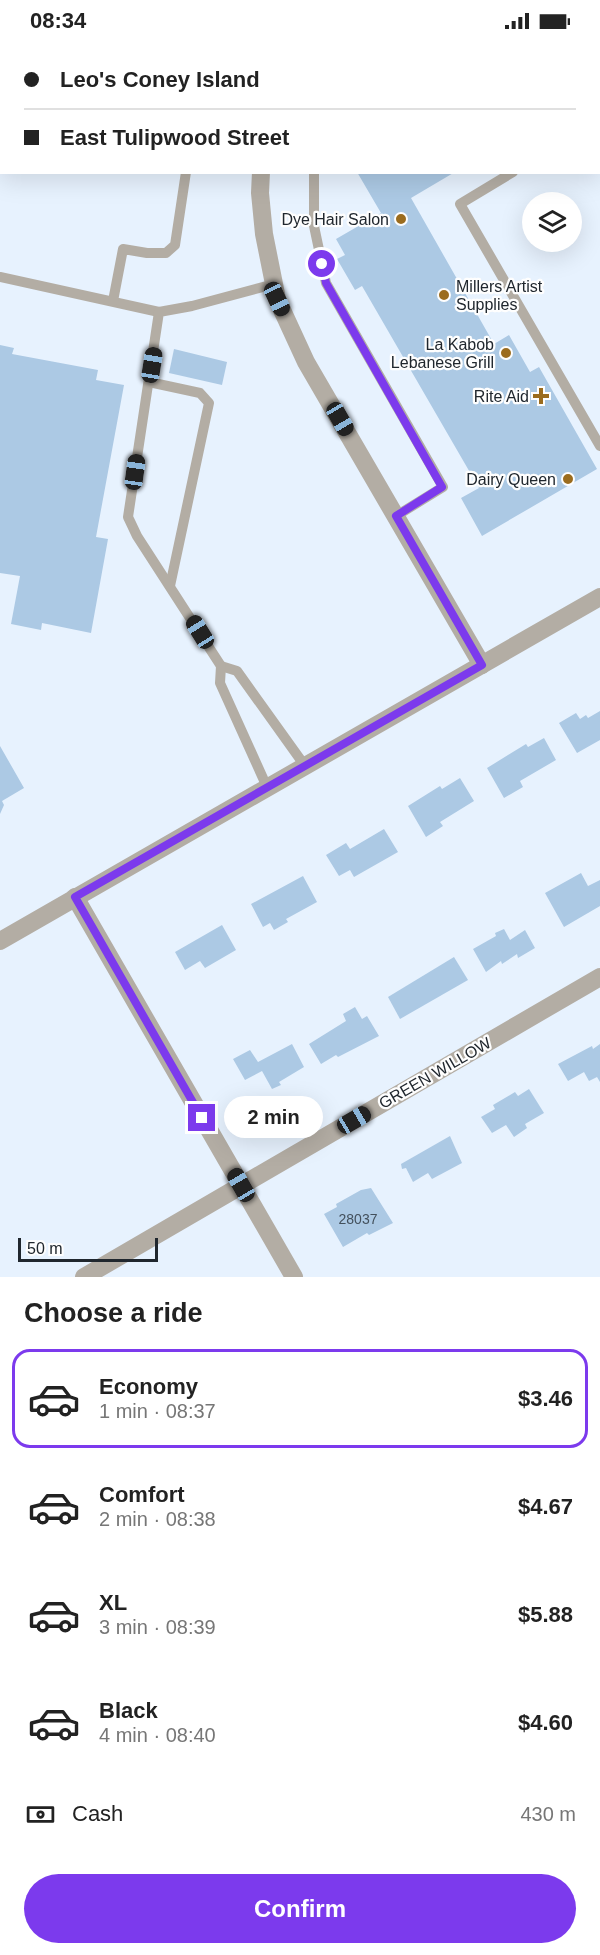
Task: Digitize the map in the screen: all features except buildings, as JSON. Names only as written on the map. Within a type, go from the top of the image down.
[{"type":"street","points":[[261,174],[260,194],[264,234],[277,299],[306,362],[482,665]]},
{"type":"street","points":[[0,940],[600,597]]},
{"type":"street","points":[[75,897],[294,1277]]},
{"type":"street","name":"GREEN WILLOW","points":[[84,1277],[600,977]]},
{"type":"lane","points":[[113,301],[123,249],[166,253],[175,245],[186,174]]},
{"type":"lane","points":[[314,174],[314,226],[326,283],[442,487],[396,516]]},
{"type":"lane","points":[[510,174],[460,204],[600,446]]},
{"type":"lane","points":[[0,277],[159,312],[192,306],[274,284]]},
{"type":"lane","points":[[159,312],[128,517],[137,536],[221,666],[220,683],[267,787]]},
{"type":"lane","points":[[149,382],[200,393],[209,403],[171,586]]},
{"type":"lane","points":[[221,666],[237,671],[305,766]]},
{"type":"place","name":"Dye Hair Salon","points":[[401,219]]},
{"type":"place","name":"Millers Artist Supplies","points":[[444,295]]},
{"type":"place","name":"La Kabob Lebanese Grill","points":[[506,353]]},
{"type":"place","name":"Rite Aid","points":[[541,396]]},
{"type":"place","name":"Dairy Queen","points":[[568,479]]},
{"type":"route","points":[[202,1118],[75,897],[482,665],[396,516],[442,487],[326,283],[322,264]]}]
